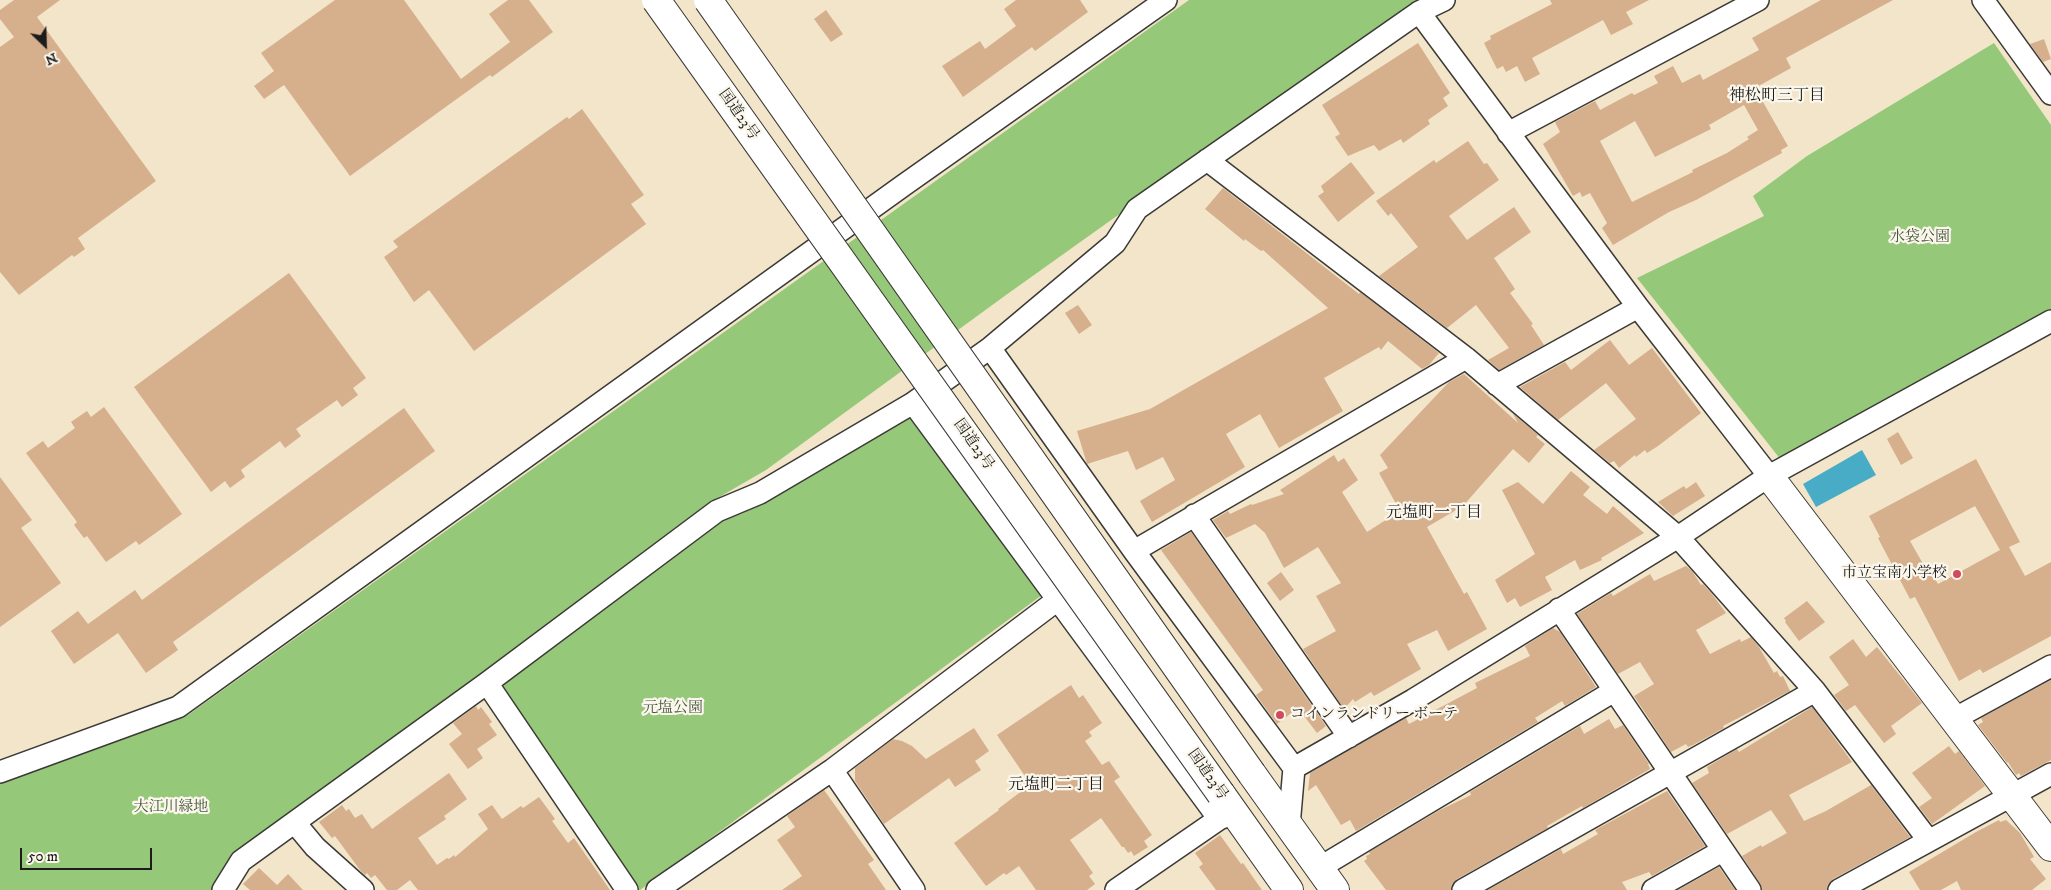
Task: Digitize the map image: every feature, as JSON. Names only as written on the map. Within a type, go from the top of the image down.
[{"type":"main road","name":"国道23号","points":[[656,0],[1224,809],[1286,889]]},
{"type":"main road","points":[[708,0],[1335,890]]},
{"type":"main road","points":[[1768,476],[2051,847]]},
{"type":"street","points":[[0,772],[178,708],[904,185],[1166,0]]},
{"type":"street","points":[[223,890],[242,861],[487,683],[717,510],[760,493],[912,403],[990,348],[1114,243],[1137,209],[1419,12],[1444,0]]},
{"type":"street","points":[[1508,133],[1758,0]]},
{"type":"street","points":[[1983,0],[2051,94]]},
{"type":"street","points":[[1419,12],[1638,306],[1768,476]]},
{"type":"street","points":[[1207,160],[1466,358],[1678,538],[1815,691],[1929,841]]},
{"type":"street","points":[[1497,386],[1638,306]]},
{"type":"street","points":[[1294,768],[1413,700],[1678,538],[1768,476],[2051,321]]},
{"type":"street","points":[[990,348],[1134,551],[1294,768],[1289,826]]},
{"type":"street","points":[[1134,551],[1466,358]]},
{"type":"street","points":[[912,403],[1056,600],[1224,809],[1116,890]]},
{"type":"street","points":[[1194,515],[1349,737]]},
{"type":"street","points":[[657,890],[832,770],[1056,600]]},
{"type":"street","points":[[1559,609],[1750,890]]},
{"type":"street","points":[[1954,719],[2051,666]]},
{"type":"street","points":[[487,683],[627,890]]},
{"type":"street","points":[[1319,868],[1614,691]]},
{"type":"street","points":[[1463,890],[1815,691]]},
{"type":"street","points":[[832,770],[914,890]]},
{"type":"street","points":[[1839,890],[2051,774]]},
{"type":"street","points":[[295,823],[315,847],[363,890]]},
{"type":"street","points":[[1653,890],[1722,851]]},
{"type":"green space","name":"大江川緑地","points":[[1189,0],[1426,0],[1393,19],[1006,295],[766,470],[709,503],[249,846],[214,890],[0,890],[0,782],[188,715]]},
{"type":"green space","name":"水袋公園","points":[[1994,43],[2051,125],[2051,312],[1785,465],[1637,278],[1764,216],[1753,196],[1807,156]]},
{"type":"green space","name":"元塩公園","points":[[908,418],[914,419],[1042,595],[640,890],[631,887],[505,700],[502,682],[722,517],[741,514]]},
{"type":"water","points":[[1862,450],[1876,475],[1816,507],[1803,484]]},
{"type":"building","points":[[14,0],[60,0],[37,17],[156,181],[78,238],[85,249],[74,257],[72,255],[19,295],[0,272],[0,47],[14,37],[0,19],[0,10]]},
{"type":"building","points":[[335,0],[404,0],[461,79],[510,42],[489,14],[508,0],[529,0],[553,32],[350,176],[284,85],[264,99],[254,86],[274,71],[261,53]]},
{"type":"building","points":[[1016,0],[1080,0],[1088,12],[1035,51],[1032,47],[963,97],[942,66],[980,41],[985,49],[1016,26],[1004,9]]},
{"type":"building","points":[[1550,0],[1649,0],[1626,12],[1633,24],[1611,35],[1603,20],[1532,58],[1540,74],[1525,82],[1517,66],[1506,72],[1503,66],[1497,69],[1484,43],[1491,39],[1490,36],[1552,4]]},
{"type":"building","points":[[1821,0],[1893,0],[1786,58],[1791,68],[1755,88],[1788,146],[1781,150],[1782,153],[1696,200],[1669,212],[1613,245],[1602,228],[1607,223],[1590,193],[1582,197],[1580,192],[1573,196],[1543,144],[1560,132],[1555,122],[1595,101],[1600,110],[1632,93],[1634,95],[1658,83],[1654,76],[1673,66],[1682,83],[1700,74],[1703,80],[1759,50],[1752,38]],"holes":[[[1744,105],[1758,130],[1747,137],[1749,139],[1727,153],[1632,202],[1600,141],[1635,121],[1655,157],[1711,129],[1709,125]]]},
{"type":"building","points":[[826,10],[843,34],[831,42],[814,19]]},
{"type":"building","points":[[2044,39],[2051,59],[2043,62],[2030,44]]},
{"type":"building","points":[[1418,43],[1450,93],[1443,98],[1448,106],[1428,120],[1430,124],[1403,143],[1401,139],[1379,151],[1374,145],[1348,156],[1335,137],[1340,134],[1322,105]]},
{"type":"building","points":[[582,109],[644,195],[631,204],[646,224],[474,351],[429,290],[414,302],[384,257],[398,247],[393,241],[567,117],[569,119]]},
{"type":"building","points":[[1468,141],[1484,164],[1487,163],[1499,180],[1449,216],[1467,240],[1514,207],[1531,232],[1494,258],[1515,289],[1510,293],[1533,324],[1531,325],[1544,345],[1499,370],[1488,360],[1509,348],[1476,305],[1447,328],[1379,276],[1418,247],[1391,213],[1388,216],[1376,201],[1434,160],[1436,163]]},
{"type":"building","points":[[1351,162],[1375,193],[1338,222],[1318,196],[1324,192],[1321,186]]},
{"type":"building","points":[[1223,188],[1359,294],[1360,292],[1439,353],[1429,365],[1422,369],[1388,341],[1381,350],[1379,347],[1324,378],[1343,411],[1279,448],[1260,414],[1226,434],[1245,467],[1152,522],[1140,501],[1175,480],[1163,457],[1136,470],[1128,451],[1087,464],[1077,431],[1150,409],[1328,308],[1263,250],[1261,251],[1245,239],[1244,241],[1205,209]]},
{"type":"building","points":[[289,273],[366,378],[353,388],[358,395],[342,407],[337,400],[296,429],[301,436],[285,448],[280,441],[241,470],[245,477],[230,488],[225,481],[211,492],[134,387]]},
{"type":"building","points":[[1078,305],[1092,325],[1079,334],[1065,313]]},
{"type":"building","points":[[1610,340],[1629,365],[1652,348],[1701,413],[1658,446],[1647,453],[1645,450],[1636,457],[1635,455],[1619,468],[1614,461],[1610,463],[1594,450],[1636,419],[1606,383],[1558,420],[1520,387],[1565,362],[1571,370]]},
{"type":"building","points":[[1464,374],[1518,423],[1513,414],[1538,435],[1536,437],[1545,444],[1529,463],[1513,449],[1463,506],[1427,527],[1464,594],[1467,592],[1487,629],[1448,651],[1437,630],[1407,644],[1421,669],[1374,696],[1371,692],[1355,702],[1353,699],[1344,709],[1303,649],[1336,631],[1316,596],[1341,583],[1318,547],[1284,568],[1265,533],[1255,524],[1226,538],[1213,520],[1228,511],[1230,514],[1251,504],[1284,494],[1280,490],[1334,455],[1338,462],[1344,458],[1358,480],[1342,492],[1367,532],[1400,511],[1379,473],[1388,468],[1380,455],[1449,382]]},
{"type":"building","points":[[104,407],[182,514],[139,545],[136,541],[106,562],[87,536],[84,538],[74,525],[77,522],[26,453],[43,441],[48,448],[75,428],[71,422],[87,411],[91,417]]},
{"type":"building","points":[[404,408],[435,451],[173,642],[178,650],[146,673],[118,633],[74,664],[51,631],[78,611],[88,624],[135,590],[142,600]]},
{"type":"building","points":[[1898,432],[1913,458],[1901,465],[1887,439]]},
{"type":"building","points":[[1976,459],[2020,542],[2009,547],[2025,576],[2051,562],[2051,636],[1983,673],[1980,669],[1959,681],[1915,597],[1910,599],[1878,538],[1880,537],[1869,516]],"holes":[[[1975,506],[2000,550],[1938,584],[1933,575],[1930,576],[1910,541]]]},
{"type":"building","points":[[1571,471],[1590,487],[1583,495],[1607,514],[1613,506],[1644,533],[1601,558],[1602,560],[1580,570],[1575,560],[1545,577],[1552,590],[1520,607],[1515,598],[1507,603],[1495,580],[1535,554],[1502,490],[1518,482],[1543,504]]},
{"type":"building","points":[[0,477],[32,520],[21,528],[61,583],[0,627]]},
{"type":"building","points":[[1696,482],[1705,496],[1673,516],[1658,502],[1684,486],[1686,489]]},
{"type":"building","points":[[1191,532],[1326,726],[1317,733],[1298,708],[1277,724],[1256,695],[1263,690],[1161,550]]},
{"type":"building","points":[[1686,566],[1692,571],[1701,585],[1703,584],[1712,594],[1726,613],[1696,630],[1710,654],[1740,639],[1741,642],[1751,637],[1774,673],[1777,671],[1780,677],[1783,676],[1790,691],[1723,726],[1724,728],[1693,745],[1688,747],[1686,744],[1671,752],[1634,696],[1654,684],[1640,662],[1618,674],[1577,614],[1611,593],[1613,596],[1650,574],[1654,581]]},
{"type":"building","points":[[1281,572],[1294,590],[1280,601],[1267,583]]},
{"type":"building","points":[[1807,601],[1825,622],[1799,641],[1784,618]]},
{"type":"building","points":[[1553,628],[1560,632],[1596,687],[1565,706],[1562,701],[1535,718],[1538,722],[1356,831],[1350,820],[1341,825],[1316,785],[1308,791],[1310,773],[1406,718],[1409,724],[1477,688],[1475,683],[1530,656],[1525,646]]},
{"type":"building","points":[[1853,639],[1866,657],[1877,647],[1922,703],[1891,726],[1896,734],[1884,743],[1855,705],[1846,711],[1834,695],[1849,685],[1829,657]]},
{"type":"building","points":[[2051,680],[2051,760],[2021,776],[2019,773],[2016,775],[1978,725],[1983,722],[1981,718]]},
{"type":"building","points":[[1071,685],[1079,698],[1083,695],[1102,723],[1089,732],[1092,736],[1085,741],[1102,765],[1109,761],[1120,777],[1114,781],[1152,835],[1144,841],[1148,847],[1134,856],[1131,851],[1128,853],[1101,818],[1070,840],[1093,873],[1089,876],[1095,884],[1087,890],[1036,890],[1019,866],[1006,875],[1004,873],[986,886],[954,843],[1023,790],[1019,785],[1027,779],[997,735]]},
{"type":"building","points":[[476,706],[478,710],[481,707],[492,722],[489,724],[497,735],[477,749],[483,758],[468,769],[449,744],[462,734],[453,723]]},
{"type":"building","points":[[1812,707],[1852,762],[1789,795],[1804,821],[1826,811],[1871,785],[1910,837],[1833,879],[1828,884],[1827,890],[1762,890],[1760,883],[1742,856],[1787,833],[1771,810],[1727,834],[1692,783],[1709,773],[1707,767],[1737,749],[1739,752]]},
{"type":"building","points":[[1609,719],[1615,729],[1623,725],[1649,764],[1650,769],[1583,808],[1582,806],[1547,826],[1548,828],[1457,879],[1452,884],[1451,890],[1386,890],[1364,861],[1367,859],[1366,856],[1370,854],[1369,852],[1440,810],[1471,795],[1470,792],[1580,726],[1584,734]]},
{"type":"building","points":[[974,728],[989,751],[975,761],[981,770],[955,787],[949,778],[884,824],[855,781],[855,768],[893,739],[912,746],[926,759]]},
{"type":"building","points":[[1949,746],[1955,754],[1959,751],[1985,786],[1932,824],[1919,807],[1932,798],[1912,773]]},
{"type":"building","points":[[449,773],[467,799],[444,816],[446,819],[418,838],[437,865],[447,858],[449,859],[454,855],[455,857],[488,829],[478,814],[492,805],[502,819],[539,797],[555,819],[552,821],[568,843],[574,838],[610,890],[418,890],[410,880],[397,890],[387,890],[375,875],[371,878],[367,873],[365,875],[360,870],[335,836],[332,838],[319,822],[342,805],[346,811],[349,809],[355,818],[362,814],[372,829]]},
{"type":"building","points":[[824,790],[874,860],[868,864],[886,890],[782,890],[802,876],[777,840],[795,827],[787,816]]},
{"type":"building","points":[[1667,791],[1705,846],[1652,876],[1649,872],[1622,882],[1627,890],[1488,890],[1561,849],[1563,854],[1598,834],[1595,830]]},
{"type":"building","points":[[1999,820],[2000,822],[2006,820],[2020,833],[2034,857],[2030,859],[2046,879],[2032,890],[1961,890],[1957,881],[1941,890],[1920,890],[1909,872]]},
{"type":"building","points":[[1220,835],[1262,890],[1216,890],[1199,867],[1203,864],[1195,853]]},
{"type":"building","points":[[1719,867],[1735,890],[1678,890]]},
{"type":"building","points":[[259,868],[277,885],[288,874],[303,890],[250,890],[243,884]]},
{"type":"place","name":"市立宝南小学校","points":[[1957,574]]},
{"type":"place","name":"コインランドリー ボーテ","points":[[1280,715]]},
{"type":"district","name":"神松町三丁目","points":[[1777,97]]},
{"type":"district","name":"元塩町一丁目","points":[[1434,514]]},
{"type":"district","name":"元塩町二丁目","points":[[1056,786]]}]
